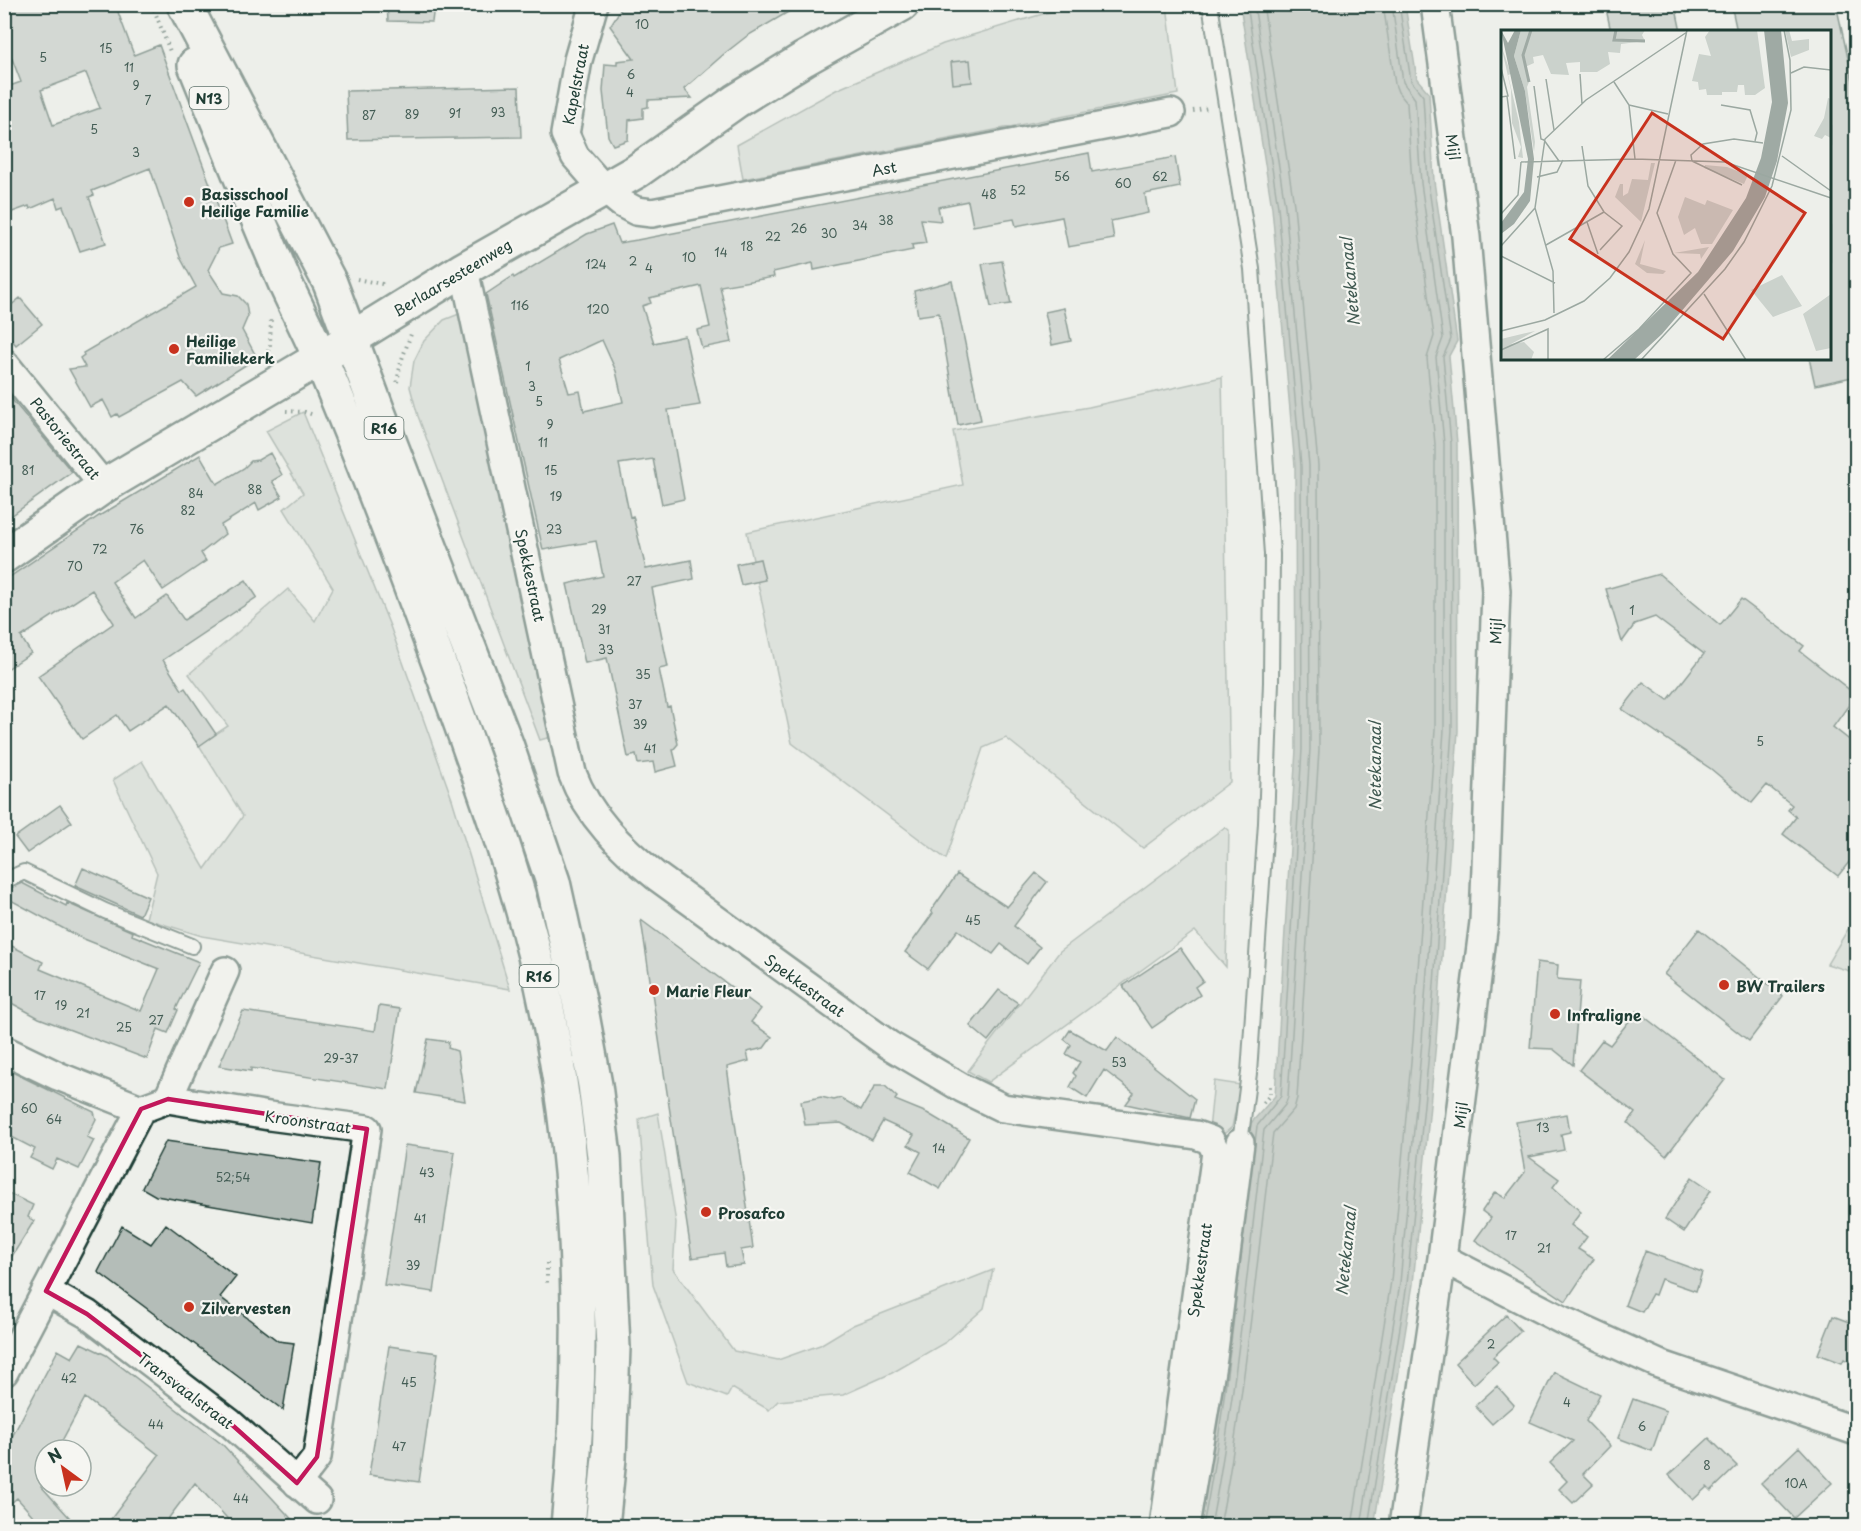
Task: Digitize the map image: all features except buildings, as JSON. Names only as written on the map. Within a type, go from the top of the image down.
[{"type":"main road","name":"N13","points":[[168,4],[283,278],[320,358]]},
{"type":"main road","name":"N13","points":[[184,4],[330,283],[352,339]]},
{"type":"main road","name":"Berlaarsesteenweg","points":[[4,556],[104,486],[352,339],[464,269],[603,188],[637,171],[736,102],[804,59],[902,4]]},
{"type":"main road","name":"R16","points":[[352,339],[506,744],[552,882],[581,1009],[595,1085],[604,1156],[613,1335],[610,1446],[602,1527]]},
{"type":"main road","name":"R16","points":[[320,358],[355,442],[430,638],[496,821],[519,894],[548,1014],[570,1161],[576,1254],[578,1389],[568,1527]]},
{"type":"street","name":"Kapelstraat","points":[[594,4],[578,60],[565,135],[575,156],[603,188]]},
{"type":"street","name":"Mijl","points":[[1403,1527],[1442,1258],[1484,922],[1496,591],[1466,237],[1435,4]]},
{"type":"street","name":"Ast","points":[[603,188],[621,203],[636,211],[652,213],[1171,113]]},
{"type":"street","name":"Spekkestraat","points":[[464,269],[572,773],[578,789],[597,819],[623,848],[656,876],[889,1045],[962,1088],[1003,1108],[1196,1135],[1210,1140],[1216,1152],[1164,1527]]},
{"type":"street","name":"Pastoriestraat","points":[[4,363],[104,486]]},
{"type":"street","points":[[168,1099],[225,971]]},
{"type":"street","points":[[4,1050],[58,1076],[141,1109],[4,1372]]},
{"type":"street","name":"Kroonstraat","points":[[141,1109],[168,1099],[367,1129],[317,1457],[307,1491]]},
{"type":"street","points":[[1185,1527],[1213,1358],[1240,1143]]},
{"type":"street","points":[[1442,1258],[1562,1320],[1659,1364],[1857,1431]]},
{"type":"street","name":"Transvaalstraat","points":[[46,1291],[87,1314],[230,1423],[307,1491]]},
{"type":"lane","points":[[1210,4],[1228,106],[1252,269],[1272,554],[1271,682],[1266,823],[1249,1073],[1240,1143]]},
{"type":"lane","points":[[4,881],[24,872],[105,911],[192,946]]},
{"type":"path","points":[[1171,113],[1228,106]]},
{"type":"path","points":[[397,384],[401,362],[412,333],[398,310]]},
{"type":"path","points":[[291,410],[318,416]]},
{"type":"path","points":[[547,1259],[548,1293]]},
{"type":"highlighted area","points":[[168,1099],[367,1129],[317,1457],[297,1483],[230,1423],[87,1314],[46,1291],[141,1109]]},
{"type":"shaded area","points":[[1098,5],[1167,5],[1178,94],[743,179],[737,145],[836,90],[943,44],[1046,13]]},
{"type":"shaded area","points":[[459,314],[554,736],[540,740],[418,416],[410,387],[414,361],[424,341],[444,320]]},
{"type":"shaded area","points":[[1222,377],[1230,782],[1143,848],[1006,738],[983,748],[946,859],[792,743],[747,532],[963,485],[953,431],[1089,407]]},
{"type":"shaded area","points":[[303,412],[390,626],[452,799],[510,989],[202,936],[146,919],[157,873],[113,780],[142,761],[205,869],[243,816],[199,745],[228,726],[189,674],[288,589],[315,621],[333,588],[284,509],[303,493],[266,431]]},
{"type":"shaded area","points":[[1225,827],[1229,830],[1226,967],[1195,931],[988,1082],[968,1071],[1060,951]]},
{"type":"shaded area","points":[[1856,916],[1856,973],[1827,964]]},
{"type":"shaded area","points":[[1214,1081],[1241,1085],[1232,1127],[1225,1133],[1209,1130]]},
{"type":"shaded area","points":[[658,1113],[676,1223],[673,1269],[734,1351],[778,1360],[820,1345],[853,1325],[993,1270],[984,1308],[946,1342],[892,1373],[843,1395],[778,1401],[769,1410],[732,1388],[727,1397],[688,1382],[653,1285],[639,1119]]},
{"type":"water","name":"Netekanaal","points":[[1240,5],[1405,5],[1417,79],[1429,93],[1434,181],[1457,341],[1449,356],[1457,443],[1458,731],[1436,1042],[1413,1284],[1374,1526],[1197,1526],[1223,1361],[1251,1123],[1275,1096],[1296,749],[1295,466],[1272,208]]},
{"type":"place","name":"Basisschool Heilige Familie","points":[[189,202]]},
{"type":"place","name":"Heilige Familiekerk","points":[[174,349]]},
{"type":"place","name":"BW Trailers","points":[[1724,985]]},
{"type":"place","name":"Marie Fleur","points":[[654,990]]},
{"type":"place","name":"Infraligne","points":[[1555,1014]]},
{"type":"place","name":"Prosafco","points":[[706,1212]]},
{"type":"place","name":"Zilvervesten","points":[[189,1307]]}]
